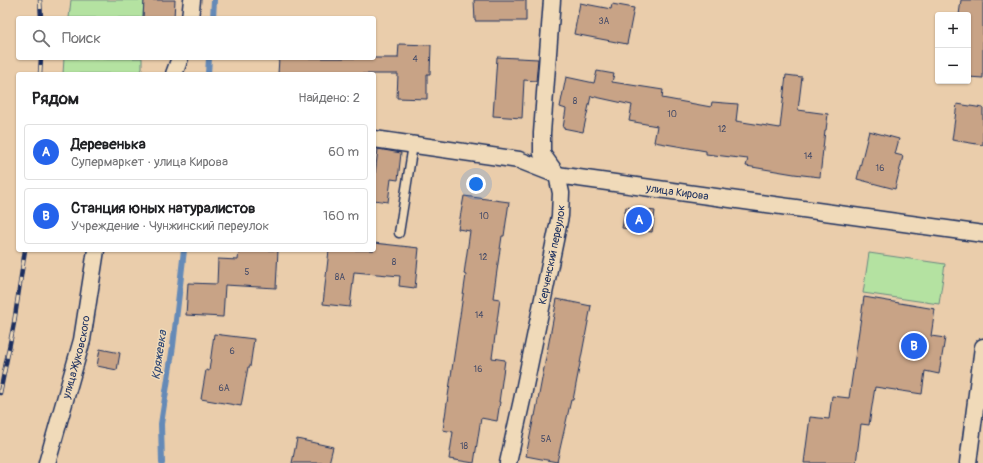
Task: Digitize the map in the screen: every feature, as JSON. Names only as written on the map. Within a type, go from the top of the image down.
[{"type":"street","points":[[190,16],[192,0]]},
{"type":"street","name":"Керченский переулок","points":[[508,463],[560,216],[562,193],[557,175],[542,154],[542,133],[552,0]]},
{"type":"street","points":[[175,72],[179,60]]},
{"type":"street","name":"улица Кирова","points":[[376,139],[519,160],[557,175],[983,234]]},
{"type":"street","name":"улица Жуковского","points":[[47,463],[82,340],[96,252]]},
{"type":"street","points":[[968,463],[983,346]]},
{"type":"lane","points":[[398,233],[413,145]]},
{"type":"green space","points":[[71,0],[144,0],[143,16],[69,16]]},
{"type":"green space","points":[[64,60],[142,60],[142,69],[140,72],[63,72]]},
{"type":"green space","points":[[869,253],[945,264],[939,304],[863,293]]},
{"type":"building","points":[[144,0],[175,0],[174,16],[143,16]]},
{"type":"building","points":[[474,0],[526,0],[526,21],[475,21]]},
{"type":"building","points":[[961,0],[983,0],[983,78],[971,77],[971,12],[959,12]]},
{"type":"building","points":[[580,3],[611,9],[612,4],[634,8],[627,44],[574,34]]},
{"type":"building","points":[[399,44],[431,45],[430,74],[427,74],[427,99],[397,98],[398,74],[376,74],[376,72],[278,72],[279,60],[376,60],[376,58],[398,58]]},
{"type":"building","points":[[497,57],[538,59],[536,81],[524,80],[522,118],[493,116]]},
{"type":"building","points":[[597,71],[614,74],[612,82],[663,90],[662,98],[711,107],[712,102],[738,104],[736,121],[780,128],[786,75],[802,77],[798,110],[828,114],[820,177],[746,166],[748,159],[706,154],[706,151],[654,142],[657,126],[629,121],[632,105],[591,96],[583,132],[563,128],[566,109],[560,107],[566,77],[594,83]]},
{"type":"building","points":[[957,104],[983,108],[983,145],[952,140]]},
{"type":"building","points":[[869,131],[899,139],[895,154],[903,156],[895,189],[857,179]]},
{"type":"building","points":[[378,149],[401,153],[398,180],[391,179],[388,202],[376,200],[376,166]]},
{"type":"building","points":[[464,196],[509,202],[504,236],[502,236],[493,298],[500,299],[492,358],[505,360],[500,402],[497,421],[481,418],[474,463],[449,459],[453,432],[443,430],[466,275],[464,274],[470,231],[458,229]]},
{"type":"building","points":[[626,207],[655,211],[652,232],[622,228]]},
{"type":"building","points":[[376,243],[419,248],[415,288],[399,286],[400,276],[354,272],[350,307],[323,304],[329,252],[376,252]]},
{"type":"building","points":[[239,252],[278,252],[276,288],[225,285],[223,317],[186,315],[188,283],[217,284],[218,259],[238,260]]},
{"type":"building","points":[[864,297],[935,309],[931,336],[945,338],[939,374],[925,371],[922,394],[875,387],[869,425],[861,424],[856,463],[804,463],[810,417],[829,419],[832,396],[849,398]]},
{"type":"building","points":[[557,299],[591,306],[573,400],[571,400],[557,462],[526,456]]},
{"type":"building","points":[[214,334],[254,339],[250,367],[248,367],[241,406],[201,399],[206,370],[209,371]]},
{"type":"building","points":[[100,349],[120,353],[117,370],[97,366]]},
{"type":"building","points":[[297,439],[333,447],[329,463],[292,463]]},
{"type":"waterway","name":"Кряжевка","points":[[213,16],[214,0]]},
{"type":"waterway","name":"Кряжевка","points":[[208,72],[209,60]]},
{"type":"waterway","name":"Кряжевка","points":[[162,463],[161,424],[173,346],[184,252]]},
{"type":"railway","points":[[40,0],[41,16]]},
{"type":"railway","points":[[40,72],[41,60]]},
{"type":"railway","points":[[0,393],[14,323],[25,252]]},
{"type":"place","name":"Деревенька","points":[[639,220]]},
{"type":"place","name":"Станция юных натуралистов","points":[[914,346]]}]
